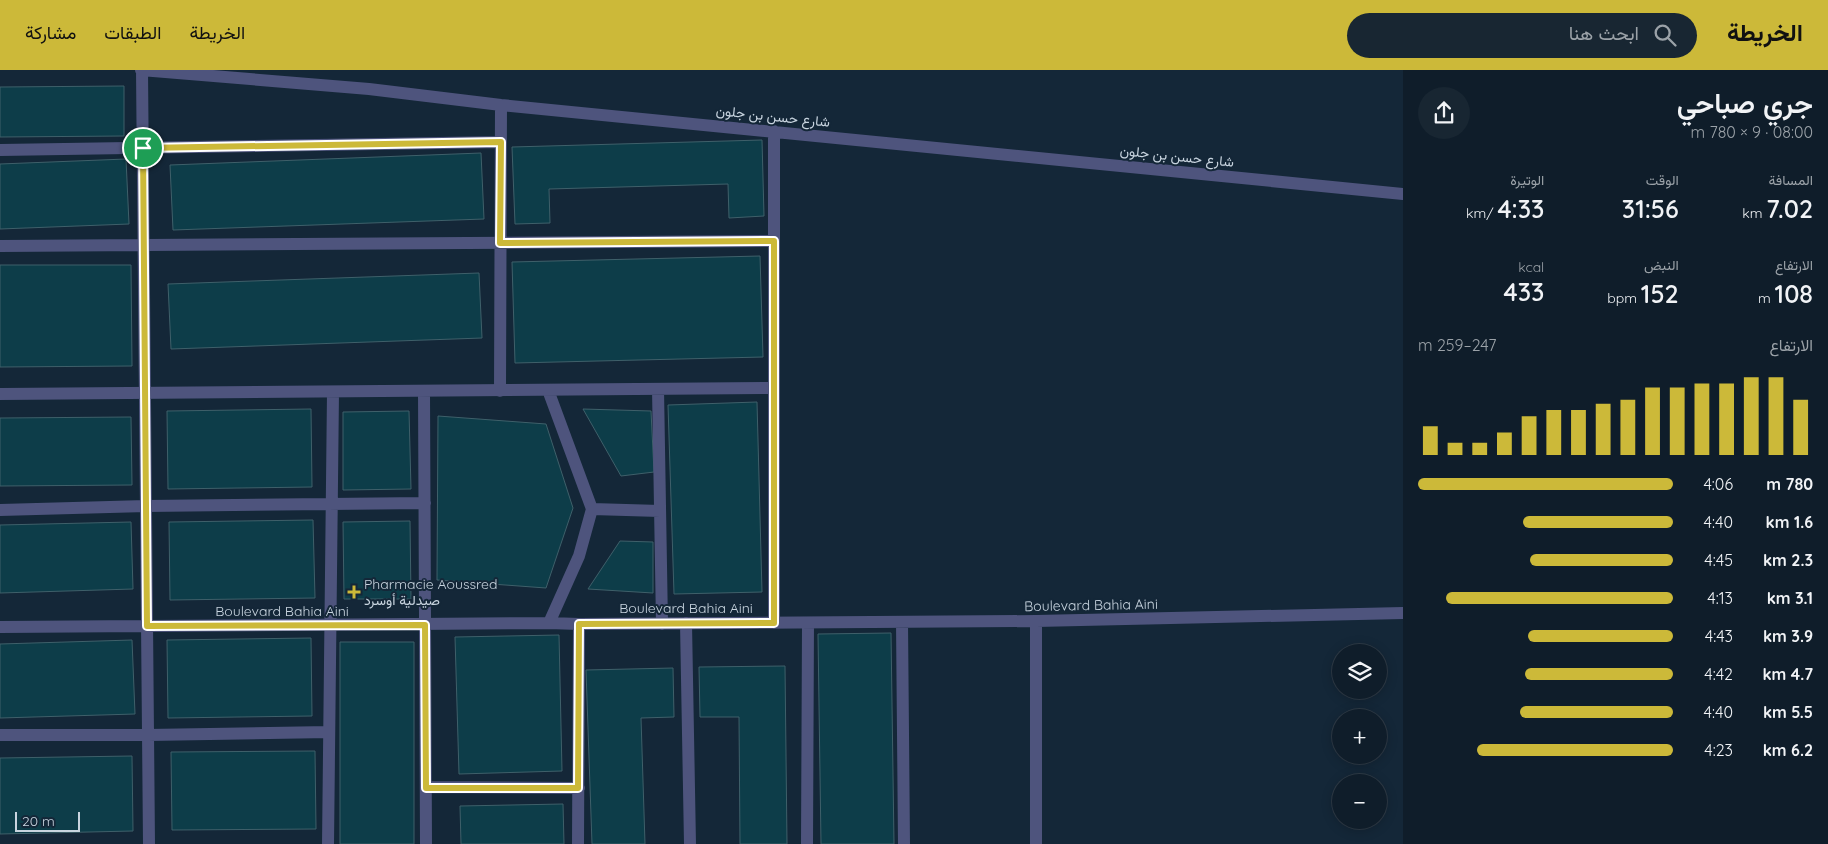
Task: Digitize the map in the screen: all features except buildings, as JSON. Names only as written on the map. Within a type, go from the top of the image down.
[{"type":"street","name":"شارع حسن بن جلون","points":[[141,70],[369,89],[501,105],[1403,194]]},
{"type":"street","points":[[141,70],[149,844]]},
{"type":"street","points":[[500,391],[501,105]]},
{"type":"street","points":[[774,131],[774,623]]},
{"type":"street","points":[[0,150],[501,142]]},
{"type":"street","points":[[0,246],[774,241]]},
{"type":"street","points":[[0,394],[774,388]]},
{"type":"street","points":[[658,389],[662,624]]},
{"type":"street","points":[[548,390],[592,509],[579,556],[549,623]]},
{"type":"street","points":[[424,391],[426,844]]},
{"type":"street","points":[[328,844],[333,392]]},
{"type":"street","points":[[0,510],[146,506],[425,503]]},
{"type":"street","points":[[592,509],[660,511]]},
{"type":"street","name":"Boulevard Bahia Aini","points":[[0,627],[1036,621],[1403,613]]},
{"type":"street","points":[[1036,621],[1036,844]]},
{"type":"street","points":[[902,622],[904,844]]},
{"type":"street","points":[[686,623],[690,844]]},
{"type":"street","points":[[807,844],[808,623]]},
{"type":"street","points":[[578,844],[579,624]]},
{"type":"street","points":[[0,735],[329,732]]},
{"type":"street","points":[[426,788],[578,788]]},
{"type":"place","name":"Pharmacie Aoussred صيدلية أوسرد","points":[[354,592]]},
{"type":"route","points":[[501,142],[500,243],[774,241],[774,623],[579,624],[578,788],[426,788],[425,625],[147,626],[143,148],[501,142]]}]
